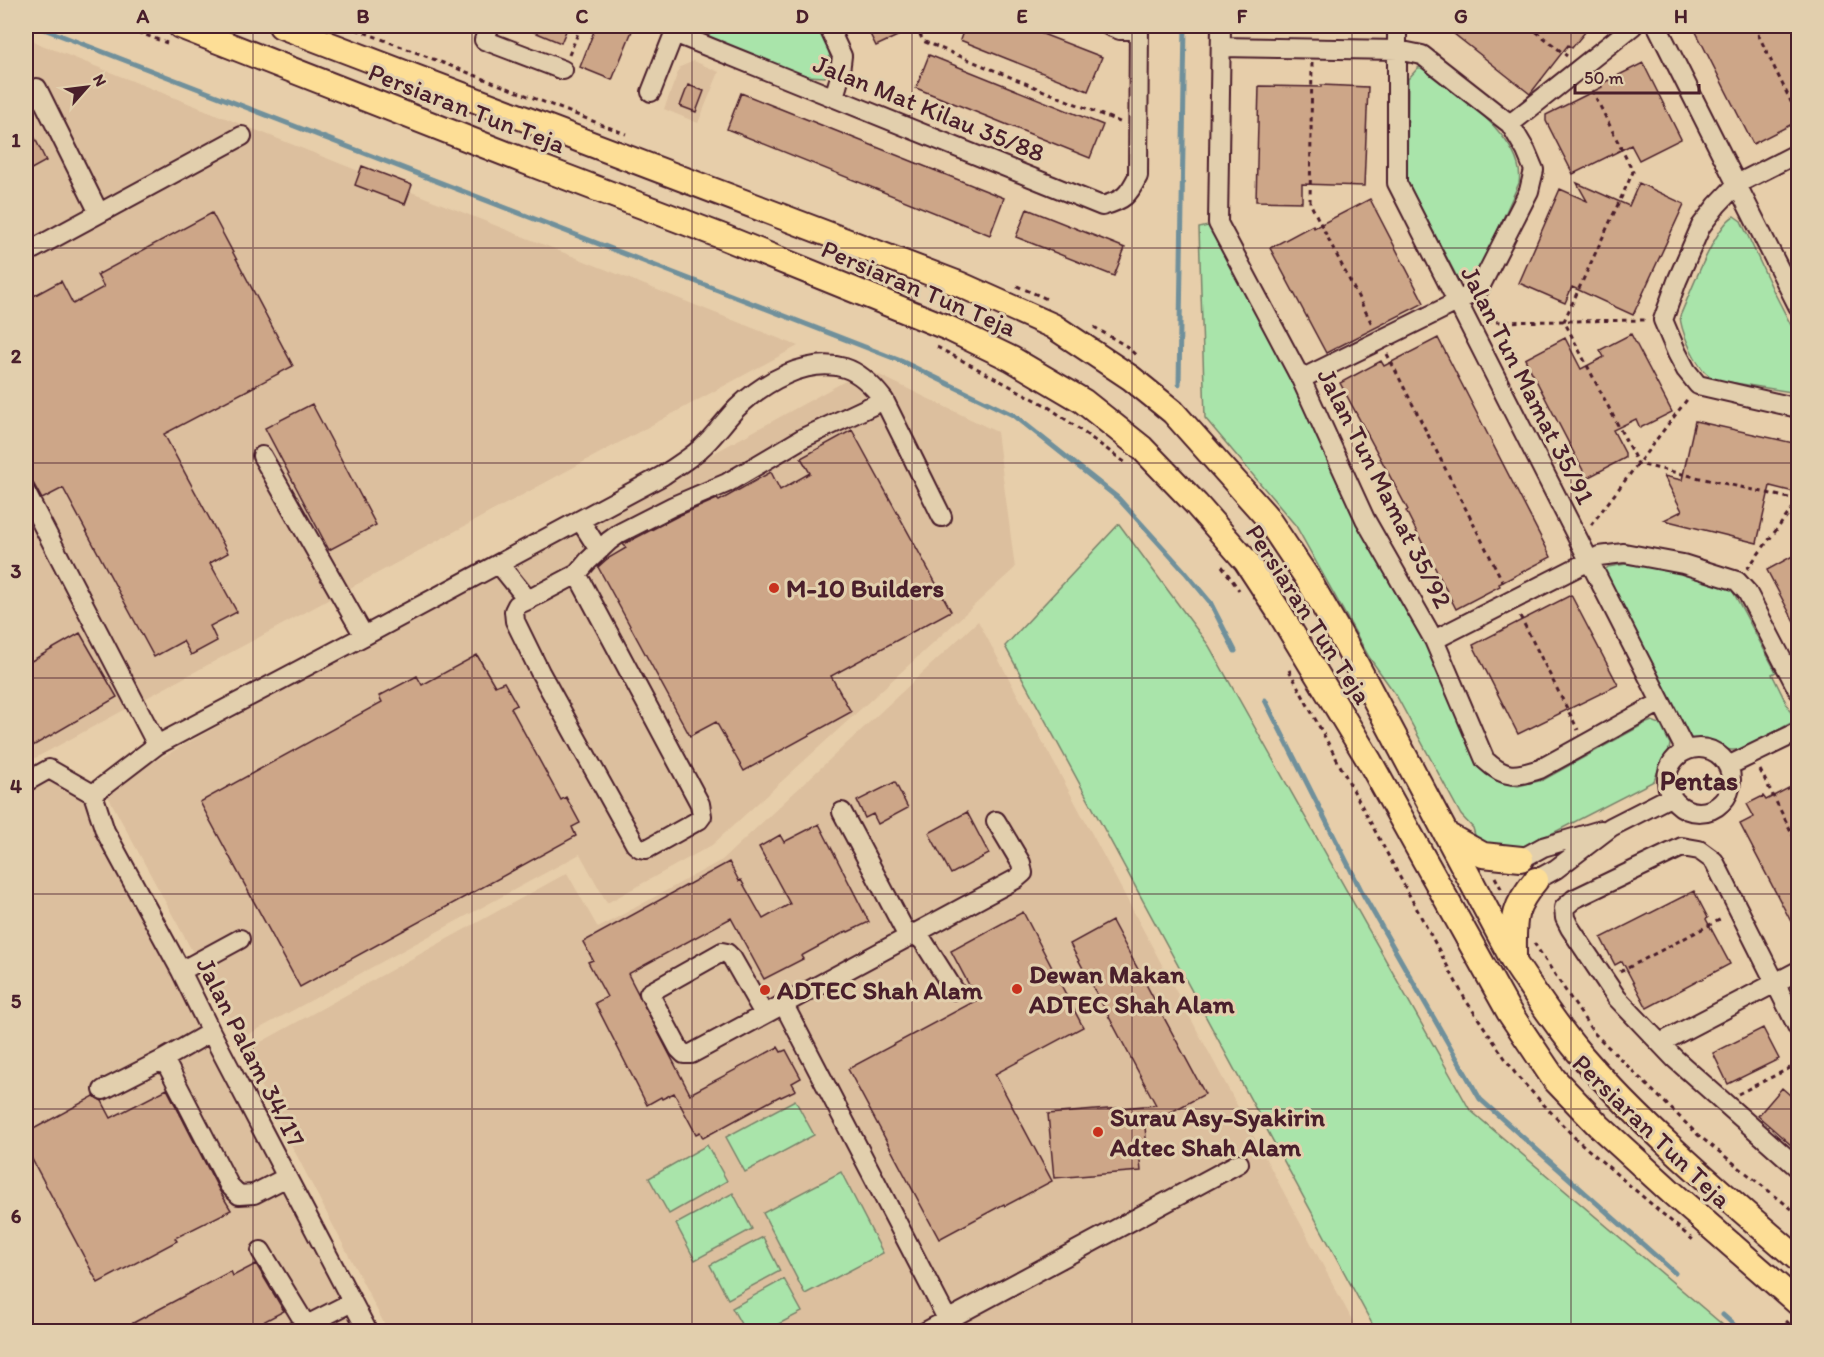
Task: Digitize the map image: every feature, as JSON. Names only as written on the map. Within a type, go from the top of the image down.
[{"type":"main road","name":"Persiaran Tun Teja","points":[[281,26],[959,284],[1053,326],[1131,378],[1173,412],[1265,515],[1308,579],[1514,962],[1542,1004],[1606,1082],[1679,1154],[1798,1259]]},
{"type":"main road","name":"Persiaran Tun Teja","points":[[178,36],[721,236],[948,328],[1012,358],[1083,401],[1142,448],[1196,504],[1245,561],[1278,610],[1370,762],[1480,895],[1509,1012],[1554,1079],[1599,1126],[1671,1192],[1790,1309]]},
{"type":"main road","points":[[1447,835],[1483,855],[1521,859]]},
{"type":"main road","points":[[1480,895],[1521,859]]},
{"type":"main road","points":[[1480,895],[1536,880]]},
{"type":"main road","points":[[1514,962],[1515,914],[1522,896],[1536,880]]},
{"type":"street","points":[[828,26],[842,56],[834,97]]},
{"type":"street","points":[[1109,26],[1120,30],[1138,28],[1138,130]]},
{"type":"street","name":"Jalan Tun Mamat 35/92","points":[[1221,26],[1218,223],[1301,379],[1365,519],[1434,640],[1485,760],[1498,772],[1520,776],[1540,769],[1661,702]]},
{"type":"street","name":"Jalan Tun Mamat 35/91","points":[[1397,26],[1397,183],[1686,751]]},
{"type":"street","points":[[1510,124],[1633,26]]},
{"type":"street","points":[[1657,26],[1798,306]]},
{"type":"street","points":[[651,92],[676,29]]},
{"type":"street","name":"Jalan Mat Kilau 35/88","points":[[676,29],[834,97],[1102,206],[1118,202],[1130,192],[1138,176],[1138,130]]},
{"type":"street","points":[[487,33],[563,70]]},
{"type":"street","points":[[1221,47],[1398,50],[1422,55],[1510,124],[1534,170],[1529,191],[1479,289],[1301,379]]},
{"type":"street","points":[[37,88],[99,213]]},
{"type":"street","points":[[26,253],[242,136]]},
{"type":"street","points":[[1798,153],[1737,184],[1717,205],[1701,226],[1677,281],[1664,320],[1677,353],[1698,386],[1798,408]]},
{"type":"street","points":[[26,782],[50,770],[93,794],[156,745],[662,476],[699,451],[737,408],[756,393],[779,378],[814,365],[829,365],[846,369],[870,384],[884,399],[942,517]]},
{"type":"street","points":[[576,574],[702,811],[699,820],[657,845],[644,849],[635,844],[540,672],[514,617],[517,605],[576,574],[599,550],[620,533],[673,506],[727,483],[802,438],[884,399]]},
{"type":"street","points":[[262,456],[364,636]]},
{"type":"street","points":[[26,493],[156,745]]},
{"type":"street","points":[[580,520],[599,550]]},
{"type":"street","points":[[1434,640],[1599,556],[1624,553],[1683,564],[1737,581],[1747,592],[1798,690]]},
{"type":"street","points":[[499,564],[528,600]]},
{"type":"street","points":[[1728,766],[1798,732]]},
{"type":"street","points":[[1700,748],[1713,751],[1728,766],[1731,774],[1729,792],[1718,806],[1702,812],[1693,811],[1677,803],[1672,796],[1668,779],[1669,770],[1673,762],[1686,751],[1700,748]]},
{"type":"street","name":"Jalan Palam 34/17","points":[[93,794],[105,831],[368,1332]]},
{"type":"street","points":[[1536,880],[1556,869],[1611,827],[1672,796]]},
{"type":"street","points":[[842,812],[904,930],[923,941],[954,990]]},
{"type":"street","points":[[764,1014],[727,952],[722,952],[649,993],[679,1049],[684,1054],[691,1054],[1016,879],[1023,873],[1021,863],[996,821]]},
{"type":"street","points":[[1521,859],[1544,846],[1611,827]]},
{"type":"street","points":[[1798,1028],[1713,861],[1699,850],[1682,847],[1574,899],[1564,908],[1565,918],[1617,998],[1660,1043],[1798,1168]]},
{"type":"street","points":[[181,972],[240,939]]},
{"type":"street","points":[[1660,1043],[1798,971]]},
{"type":"street","points":[[784,1005],[951,1325]]},
{"type":"street","points":[[104,1090],[211,1032]]},
{"type":"street","points":[[164,1059],[229,1185],[239,1195],[254,1194],[287,1177]]},
{"type":"street","points":[[925,1332],[951,1325],[1239,1163]]},
{"type":"street","points":[[261,1251],[303,1330],[352,1302]]},
{"type":"path","points":[[121,26],[178,36]]},
{"type":"path","points":[[563,70],[581,26]]},
{"type":"path","points":[[916,26],[923,41],[1138,130]]},
{"type":"path","points":[[1529,26],[1581,67],[1633,172],[1564,321]]},
{"type":"path","points":[[1754,26],[1798,116]]},
{"type":"path","points":[[1312,49],[1310,203],[1586,744]]},
{"type":"path","points":[[1467,322],[1664,320]]},
{"type":"path","points":[[1564,321],[1638,464],[1798,501],[1737,581]]},
{"type":"path","points":[[935,346],[1047,406],[1133,468]]},
{"type":"path","points":[[1579,541],[1698,386]]},
{"type":"path","points":[[1216,558],[1242,594]]},
{"type":"path","points":[[1288,669],[1465,999],[1517,1076],[1576,1139],[1701,1247]]},
{"type":"path","points":[[1756,763],[1798,845]]},
{"type":"path","points":[[1605,980],[1729,915]]},
{"type":"path","points":[[1531,941],[1537,946],[1593,1032],[1698,1135],[1798,1214]]},
{"type":"path","points":[[1723,1101],[1798,1064]]},
{"type":"path","points":[[1790,1309],[1798,1331]]},
{"type":"shaded area","points":[[26,33],[37,43],[798,346],[26,763]]},
{"type":"shaded area","points":[[694,61],[719,72],[698,123],[664,109],[680,67]]},
{"type":"shaded area","points":[[867,369],[997,432],[1015,568],[712,845],[607,903],[580,854],[240,1039],[104,789]]},
{"type":"shaded area","name":"ADTEC Shah Alam","points":[[978,621],[1358,1331],[388,1331],[243,1052],[567,873],[598,928],[722,860]]},
{"type":"shaded area","points":[[47,777],[87,799],[360,1331],[26,1331],[26,789]]},
{"type":"green space","points":[[692,26],[818,26],[829,50],[831,68],[825,77],[807,76],[703,39]]},
{"type":"green space","points":[[1425,67],[1486,118],[1512,150],[1518,167],[1519,183],[1475,281],[1470,284],[1459,281],[1407,181],[1408,79],[1418,68]]},
{"type":"green space","points":[[1734,216],[1741,221],[1798,339],[1798,393],[1716,380],[1702,369],[1685,336],[1680,316],[1711,246],[1727,222]]},
{"type":"green space","points":[[1212,225],[1293,385],[1356,522],[1426,645],[1479,764],[1496,781],[1518,786],[1543,780],[1652,721],[1660,724],[1670,744],[1654,781],[1520,850],[1478,846],[1473,828],[1461,815],[1396,695],[1369,657],[1296,526],[1205,418],[1199,228]]},
{"type":"green space","points":[[1119,524],[1209,646],[1470,1110],[1730,1331],[1376,1331],[1005,646]]},
{"type":"green space","points":[[1626,564],[1655,567],[1723,583],[1731,588],[1776,672],[1772,674],[1795,721],[1737,750],[1728,750],[1697,741],[1687,735],[1604,571],[1608,567]]},
{"type":"green space","points":[[795,1100],[814,1135],[745,1172],[726,1137]]},
{"type":"green space","points":[[707,1145],[727,1181],[669,1214],[649,1178]]},
{"type":"green space","points":[[841,1172],[883,1253],[805,1294],[763,1213]]},
{"type":"green space","points":[[733,1193],[752,1229],[695,1260],[676,1224]]},
{"type":"green space","points":[[763,1237],[780,1271],[728,1299],[710,1265]]},
{"type":"green space","points":[[784,1279],[802,1312],[765,1331],[745,1331],[732,1308]]},
{"type":"building","points":[[520,26],[568,26],[561,43]]},
{"type":"building","points":[[596,26],[634,26],[612,80],[580,67]]},
{"type":"building","points":[[866,26],[919,26],[876,46]]},
{"type":"building","points":[[965,26],[1022,26],[1102,57],[1088,91],[960,40]]},
{"type":"building","points":[[1444,26],[1590,26],[1572,48],[1568,45],[1530,94]]},
{"type":"building","points":[[1693,26],[1798,26],[1798,121],[1753,144]]},
{"type":"building","points":[[929,55],[1103,125],[1090,158],[916,88]]},
{"type":"building","points":[[1643,63],[1681,139],[1639,160],[1631,145],[1573,174],[1546,121],[1546,115]]},
{"type":"building","points":[[688,85],[704,91],[696,112],[680,106]]},
{"type":"building","points":[[1321,85],[1368,87],[1364,186],[1302,184],[1302,202],[1256,201],[1259,86],[1321,87]]},
{"type":"building","points":[[741,93],[1004,198],[990,235],[727,129]]},
{"type":"building","points":[[26,120],[46,161],[26,172]]},
{"type":"building","points":[[362,166],[412,185],[405,204],[355,185]]},
{"type":"building","points":[[1577,183],[1629,206],[1639,183],[1684,204],[1633,315],[1572,287],[1565,303],[1519,283],[1560,189],[1587,201]]},
{"type":"building","points":[[1370,199],[1424,303],[1326,353],[1270,248]]},
{"type":"building","points":[[1027,209],[1125,248],[1114,276],[1016,237]]},
{"type":"building","points":[[212,213],[293,366],[164,434],[228,553],[210,563],[237,612],[210,626],[217,641],[191,655],[183,641],[154,657],[63,488],[42,499],[26,470],[26,300],[61,281],[73,304],[104,287],[97,275]]},
{"type":"building","points":[[1631,334],[1672,412],[1640,428],[1636,419],[1613,430],[1625,453],[1625,458],[1587,478],[1525,359],[1565,338],[1581,369],[1604,357],[1600,350]]},
{"type":"building","points":[[1438,338],[1551,557],[1456,609],[1406,511],[1408,510],[1340,383],[1381,361],[1384,366]]},
{"type":"building","points":[[312,404],[376,525],[329,550],[265,428]]},
{"type":"building","points":[[1695,421],[1798,444],[1798,473],[1794,492],[1770,486],[1757,543],[1664,520],[1682,511],[1664,476],[1682,480]]},
{"type":"building","name":"M-10 Builders","points":[[852,430],[951,611],[831,676],[851,712],[744,771],[716,722],[690,736],[598,567],[626,548],[623,544],[678,516],[717,499],[719,501],[771,472],[780,490],[810,473],[801,458]]},
{"type":"building","points":[[1798,553],[1798,629],[1767,570]]},
{"type":"building","points":[[1571,595],[1618,685],[1518,734],[1473,645]]},
{"type":"building","points":[[80,633],[117,697],[26,750],[26,664]]},
{"type":"building","points":[[477,655],[495,686],[504,682],[517,705],[511,708],[561,800],[566,797],[580,823],[572,827],[576,836],[300,987],[200,802],[382,702],[379,696],[417,676],[422,685]]},
{"type":"building","points":[[895,782],[908,808],[878,824],[873,814],[865,818],[857,801]]},
{"type":"building","points":[[1798,783],[1798,935],[1740,824],[1754,817],[1747,804],[1763,796],[1766,800]]},
{"type":"building","points":[[967,812],[989,854],[951,874],[929,833]]},
{"type":"building","points":[[819,824],[869,922],[847,931],[801,956],[803,959],[764,979],[731,918],[628,974],[690,1094],[778,1047],[781,1052],[786,1050],[801,1078],[792,1083],[796,1090],[780,1096],[703,1138],[700,1132],[696,1134],[674,1093],[647,1105],[595,1003],[607,997],[588,962],[593,960],[583,942],[729,862],[763,919],[790,904],[759,847],[780,835],[784,842]]},
{"type":"building","points":[[1694,891],[1730,964],[1647,1008],[1622,961],[1615,965],[1601,938]]},
{"type":"building","points":[[1023,912],[1083,1027],[995,1074],[1052,1181],[939,1239],[848,1069],[977,1000],[951,951]]},
{"type":"building","points":[[1112,921],[1205,1094],[1145,1126],[1147,1150],[1139,1151],[1141,1171],[1054,1178],[1048,1114],[1156,1105],[1070,944]]},
{"type":"building","points":[[1763,1028],[1779,1059],[1728,1084],[1713,1053]]},
{"type":"building","points":[[1782,1088],[1798,1102],[1798,1151],[1758,1116]]},
{"type":"building","points":[[167,1089],[231,1210],[175,1238],[177,1241],[98,1283],[26,1148],[26,1133],[94,1096],[102,1101],[111,1118]]},
{"type":"building","points":[[256,1264],[284,1311],[261,1323],[266,1332],[116,1332],[231,1271],[233,1276]]},
{"type":"waterway","points":[[40,26],[901,361],[1015,416],[1118,498],[1210,602],[1235,651]]},
{"type":"waterway","points":[[1179,384],[1185,26]]},
{"type":"waterway","points":[[1265,700],[1364,896],[1480,1099],[1675,1273]]},
{"type":"waterway","points":[[1723,1315],[1742,1332]]},
{"type":"place","name":"M-10 Builders","points":[[774,588]]},
{"type":"place","name":"Dewan Makan ADTEC Shah Alam","points":[[1017,989]]},
{"type":"place","name":"ADTEC Shah Alam","points":[[765,990]]},
{"type":"place","name":"Surau Asy-Syakirin Adtec Shah Alam","points":[[1098,1132]]},
{"type":"district","name":"Pentas","points":[[1699,780]]}]
